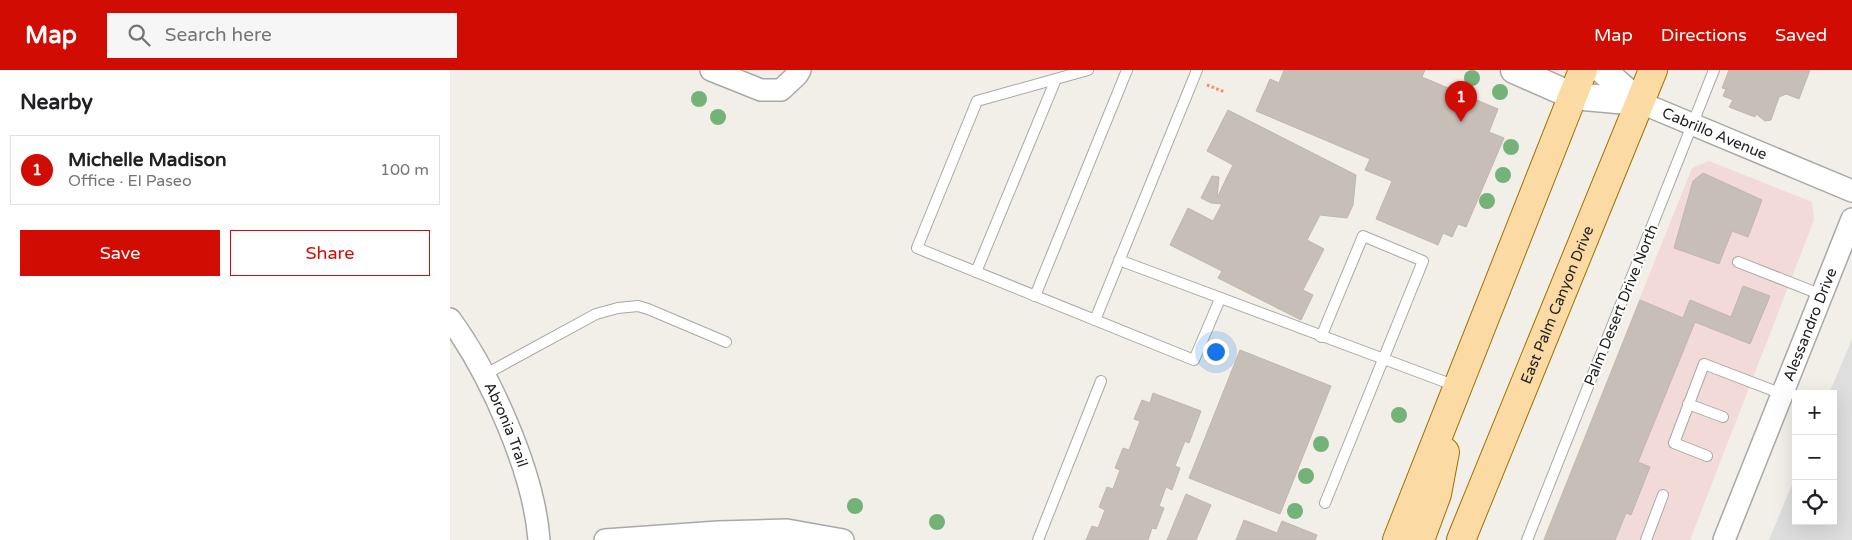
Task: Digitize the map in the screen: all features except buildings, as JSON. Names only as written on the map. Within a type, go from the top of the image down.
[{"type":"main road","points":[[1397,540],[1583,70]]},
{"type":"main road","name":"East Palm Canyon Drive","points":[[1460,540],[1652,70]]},
{"type":"main road","points":[[1420,540],[1442,476],[1453,398]]},
{"type":"street","points":[[711,70],[762,90],[781,90],[798,75],[800,70]]},
{"type":"street","name":"Cabrillo Avenue","points":[[1514,70],[1573,96],[1639,102],[1852,191]]},
{"type":"street","points":[[1602,70],[1639,102]]},
{"type":"street","name":"Alessandro Drive","points":[[1724,540],[1852,219]]},
{"type":"street","name":"Abronia Trail","points":[[450,319],[468,344],[495,396],[519,459],[538,519],[539,540]]},
{"type":"street","points":[[605,540],[718,532],[787,530],[843,540]]},
{"type":"lane","points":[[1088,70],[977,101],[917,248],[1194,360],[1220,299]]},
{"type":"lane","points":[[1035,296],[1127,70]]},
{"type":"lane","points":[[1095,320],[1197,70]]},
{"type":"lane","name":"Palm Desert Drive North","points":[[1527,540],[1714,70]]},
{"type":"lane","points":[[976,272],[1056,79]]},
{"type":"lane","points":[[1321,337],[1363,236],[1423,261],[1325,503]]},
{"type":"lane","points":[[1120,260],[1383,360],[1453,398]]},
{"type":"lane","points":[[1738,262],[1822,295]]},
{"type":"lane","points":[[484,375],[596,314],[618,308],[638,306],[648,309],[726,342]]},
{"type":"lane","points":[[1707,456],[1674,443],[1704,364],[1782,394]]},
{"type":"lane","points":[[1038,540],[1101,381]]},
{"type":"lane","points":[[1688,404],[1723,417]]},
{"type":"lane","points":[[1646,540],[1663,496]]},
{"type":"shaded area","points":[[1709,161],[1812,202],[1814,220],[1690,540],[1543,540],[1692,168]]},
{"type":"shaded area","points":[[1852,339],[1852,540],[1769,540],[1792,485],[1792,525],[1837,525],[1837,390],[1831,390]]},
{"type":"place","name":"Michelle Madison","points":[[1461,122]]}]
